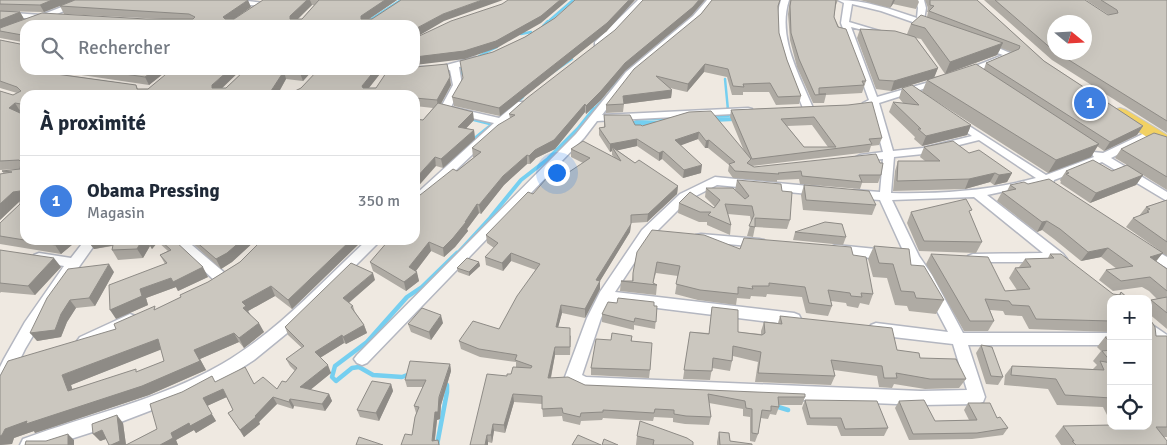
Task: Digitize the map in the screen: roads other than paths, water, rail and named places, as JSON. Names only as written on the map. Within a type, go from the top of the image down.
[{"type":"main road","points":[[1111,108],[1167,142]]},
{"type":"street","points":[[34,20],[87,0]]},
{"type":"street","points":[[209,0],[262,4]]},
{"type":"street","points":[[247,15],[270,0]]},
{"type":"street","points":[[590,51],[611,34],[642,0]]},
{"type":"street","points":[[362,359],[535,185],[580,136],[629,74],[696,18],[711,0]]},
{"type":"street","points":[[785,0],[780,13],[781,30],[808,108]]},
{"type":"street","points":[[938,28],[883,9],[847,0],[844,16],[845,24],[874,101],[889,155],[885,197],[913,257],[925,275],[958,339],[977,397],[921,398],[585,384],[573,377],[594,318],[605,296],[647,233],[684,197],[712,182],[885,197],[977,194],[1045,180],[1103,158],[1151,134]]},
{"type":"street","points":[[920,0],[922,8],[920,21]]},
{"type":"street","points":[[0,14],[60,18]]},
{"type":"street","points":[[845,24],[893,36]]},
{"type":"street","points":[[855,105],[912,91],[947,77],[976,74],[1015,55],[974,42]]},
{"type":"street","points":[[420,70],[439,70],[482,58]]},
{"type":"street","points":[[454,67],[459,83],[456,93],[445,109],[502,122]]},
{"type":"street","points":[[912,91],[927,101]]},
{"type":"street","points":[[420,197],[530,97]]},
{"type":"street","points":[[593,118],[760,110]]},
{"type":"street","points":[[942,111],[1061,191]]},
{"type":"street","points":[[853,159],[938,148],[980,137]]},
{"type":"street","points":[[1086,147],[1167,197]]},
{"type":"street","points":[[977,194],[1073,269]]},
{"type":"street","points":[[647,233],[667,235]]},
{"type":"street","points":[[686,237],[775,245]]},
{"type":"street","points":[[1134,240],[1167,263]]},
{"type":"street","points":[[0,382],[32,322],[88,245]]},
{"type":"street","points":[[185,245],[227,274],[206,286]]},
{"type":"street","points":[[29,445],[167,398],[229,368],[278,331],[369,245]]},
{"type":"street","points":[[824,249],[931,258]]},
{"type":"street","points":[[27,256],[73,263]]},
{"type":"street","points":[[959,259],[1058,257]]},
{"type":"street","points":[[605,296],[811,321]]},
{"type":"street","points":[[74,346],[147,313]]},
{"type":"street","points":[[860,327],[958,339],[1107,339]]},
{"type":"street","points":[[8,364],[26,359]]},
{"type":"waterway","points":[[370,20],[401,0]]},
{"type":"waterway","points":[[550,20],[573,0]]},
{"type":"waterway","points":[[543,26],[548,21]]},
{"type":"waterway","points":[[521,34],[531,32]]},
{"type":"waterway","points":[[479,56],[497,47]]},
{"type":"waterway","points":[[549,75],[572,59]]},
{"type":"waterway","points":[[462,74],[460,70],[463,66]]},
{"type":"waterway","points":[[725,79],[728,110]]},
{"type":"waterway","points":[[594,109],[608,95],[617,81]]},
{"type":"waterway","points":[[509,110],[523,97]]},
{"type":"waterway","points":[[456,255],[521,180],[548,159],[578,129],[594,109]]},
{"type":"waterway","points":[[713,116],[729,115],[728,109]]},
{"type":"waterway","points":[[467,145],[493,124],[469,118]]},
{"type":"waterway","points":[[636,119],[672,118]]},
{"type":"waterway","points":[[714,120],[734,119]]},
{"type":"waterway","points":[[631,123],[656,123]]},
{"type":"waterway","points":[[410,374],[402,377],[373,375],[359,367],[352,368],[336,381],[332,377],[335,366],[367,342],[407,297],[422,287],[457,253]]},
{"type":"waterway","points":[[437,445],[447,392],[447,385],[443,384]]},
{"type":"waterway","points":[[775,406],[788,410]]},
{"type":"place","name":"Obama Pressing","points":[[1090,103]]}]
